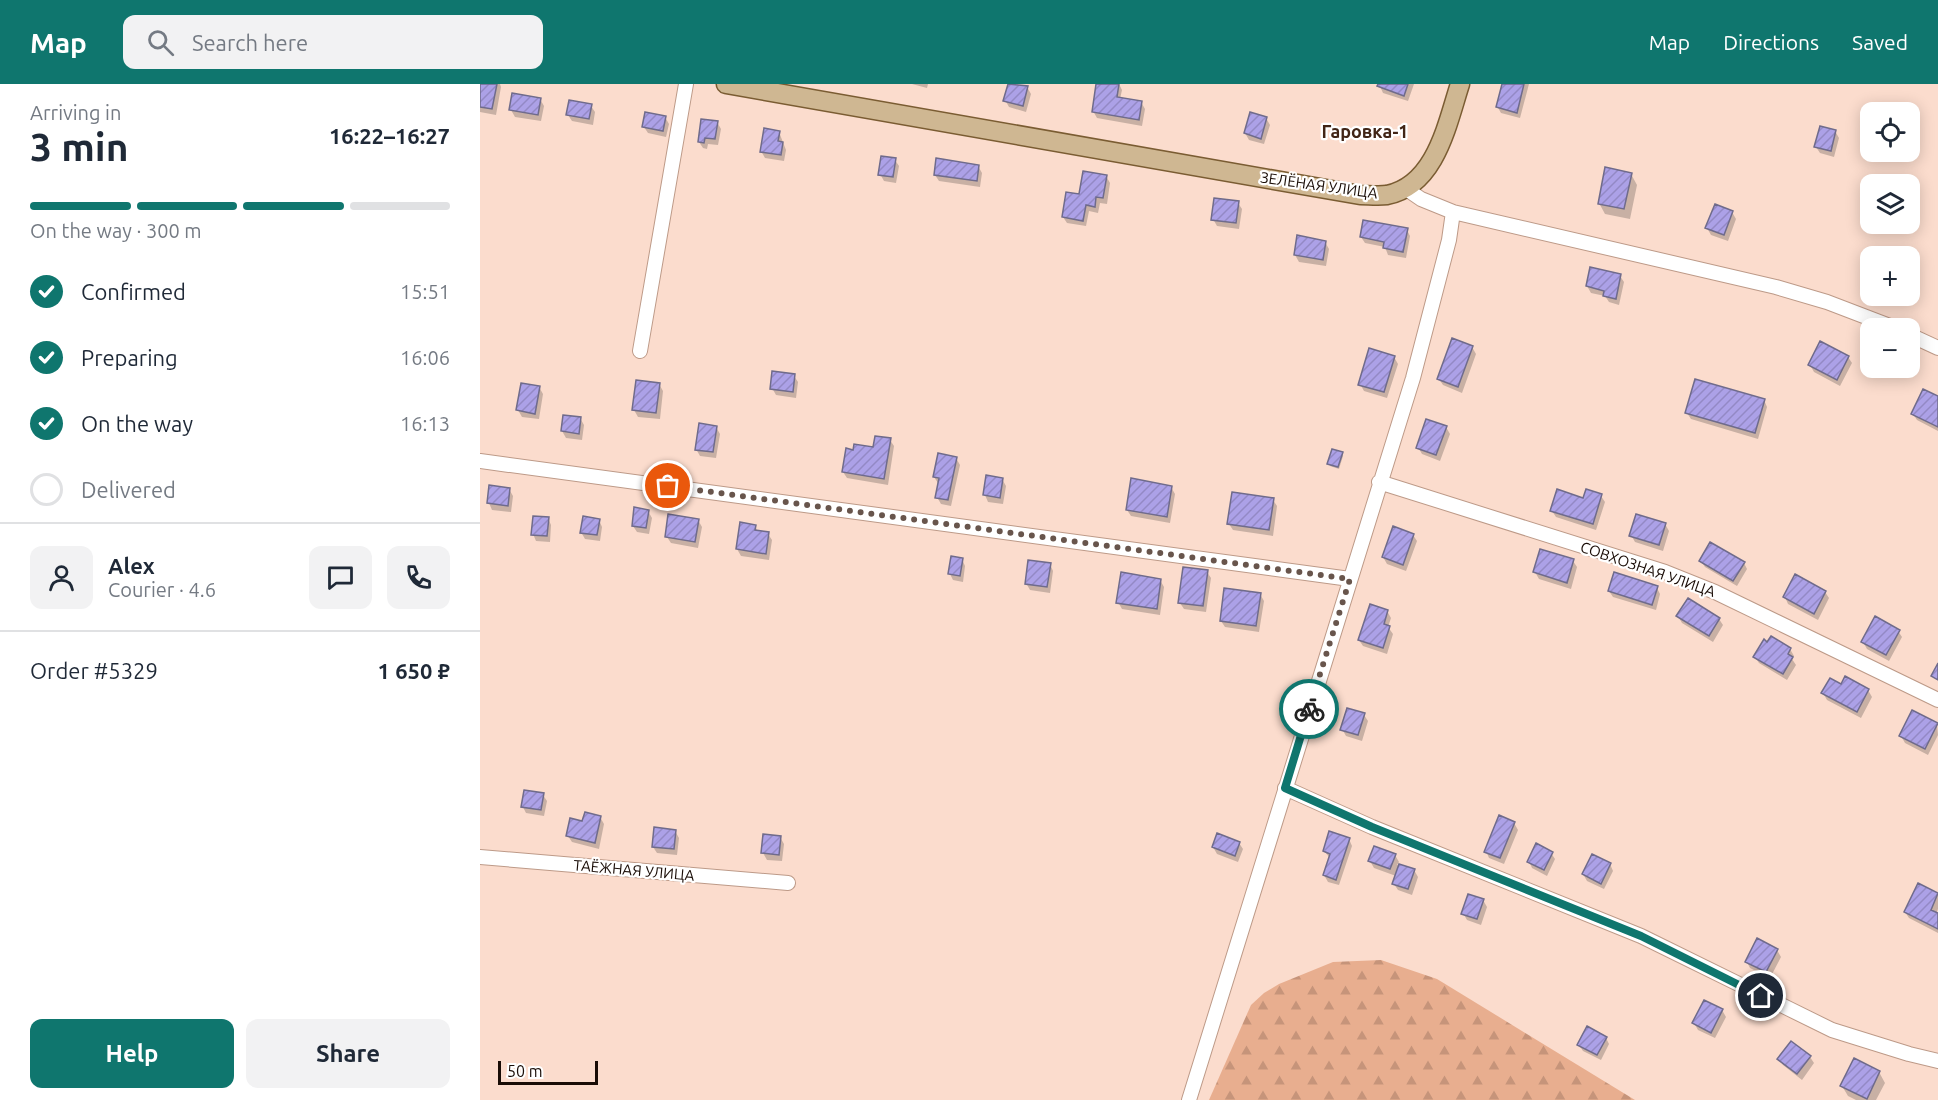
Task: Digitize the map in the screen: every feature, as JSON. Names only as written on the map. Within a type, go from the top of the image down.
[{"type":"main road","name":"ЗЕЛЁНАЯ УЛИЦА","points":[[726,84],[1360,195],[1387,195],[1405,188]]},
{"type":"main road","points":[[1405,188],[1421,176],[1433,159],[1445,131],[1460,84]]},
{"type":"street","points":[[640,351],[686,84]]},
{"type":"street","points":[[1405,188],[1421,199],[1453,212],[1776,287],[1827,302],[1869,318]]},
{"type":"street","points":[[1189,1100],[1413,378],[1449,240],[1453,212]]},
{"type":"street","points":[[1920,340],[1938,348]]},
{"type":"street","points":[[480,461],[1350,579]]},
{"type":"street","name":"СОВХОЗНАЯ УЛИЦА","points":[[1380,482],[1665,572],[1715,592],[1938,700]]},
{"type":"street","points":[[1285,788],[1372,827],[1641,936],[1832,1030],[1938,1061]]},
{"type":"street","name":"ТАЁЖНАЯ УЛИЦА","points":[[480,857],[788,883]]},
{"type":"green space","points":[[1381,960],[1437,979],[1635,1100],[1209,1100],[1251,1005],[1264,993],[1279,984],[1333,962]]},
{"type":"building","points":[[480,84],[497,84],[492,109],[480,107]]},
{"type":"building","points":[[1008,84],[1028,86],[1023,106],[1003,101]]},
{"type":"building","points":[[1096,84],[1119,84],[1117,97],[1142,101],[1139,120],[1092,112]]},
{"type":"building","points":[[1378,84],[1408,84],[1404,96],[1377,86]]},
{"type":"building","points":[[1502,84],[1524,84],[1517,113],[1496,107]]},
{"type":"building","points":[[512,93],[541,98],[538,115],[509,110]]},
{"type":"building","points":[[569,100],[592,104],[589,119],[566,115]]},
{"type":"building","points":[[645,112],[666,116],[663,131],[642,127]]},
{"type":"building","points":[[1250,112],[1267,117],[1261,139],[1244,133]]},
{"type":"building","points":[[701,119],[718,121],[715,139],[705,138],[704,143],[698,142]]},
{"type":"building","points":[[1820,126],[1836,130],[1831,151],[1814,147]]},
{"type":"building","points":[[764,128],[780,131],[778,141],[783,142],[781,155],[760,152]]},
{"type":"building","points":[[881,156],[896,158],[893,177],[878,175]]},
{"type":"building","points":[[936,158],[979,165],[977,181],[934,175]]},
{"type":"building","points":[[1605,167],[1632,173],[1624,209],[1598,204]]},
{"type":"building","points":[[1083,171],[1107,175],[1103,198],[1096,197],[1095,207],[1086,205],[1083,221],[1062,217],[1066,192],[1079,194]]},
{"type":"building","points":[[1214,198],[1239,201],[1236,223],[1211,220]]},
{"type":"building","points":[[1715,204],[1733,211],[1724,235],[1705,228]]},
{"type":"building","points":[[1363,220],[1408,228],[1403,252],[1383,248],[1384,242],[1360,237]]},
{"type":"building","points":[[1297,235],[1326,241],[1323,260],[1294,255]]},
{"type":"building","points":[[1590,267],[1621,274],[1616,299],[1603,296],[1604,291],[1586,286]]},
{"type":"building","points":[[1452,338],[1473,346],[1458,387],[1437,379]]},
{"type":"building","points":[[1820,341],[1849,356],[1837,380],[1808,365]]},
{"type":"building","points":[[1369,348],[1395,356],[1384,392],[1358,385]]},
{"type":"building","points":[[772,371],[795,374],[793,392],[770,389]]},
{"type":"building","points":[[1695,379],[1765,399],[1755,433],[1685,413]]},
{"type":"building","points":[[636,380],[660,383],[656,413],[632,410]]},
{"type":"building","points":[[521,383],[540,386],[535,414],[516,410]]},
{"type":"building","points":[[1923,389],[1938,396],[1938,427],[1911,414]]},
{"type":"building","points":[[563,415],[581,417],[579,434],[561,431]]},
{"type":"building","points":[[1426,419],[1447,426],[1436,455],[1416,448]]},
{"type":"building","points":[[699,423],[717,426],[713,452],[695,450]]},
{"type":"building","points":[[875,436],[891,438],[884,479],[842,472],[846,448],[853,450],[854,444],[873,447]]},
{"type":"building","points":[[1332,449],[1343,452],[1338,467],[1327,464]]},
{"type":"building","points":[[938,453],[957,457],[948,500],[935,498],[939,478],[933,477]]},
{"type":"building","points":[[986,475],[1003,478],[1000,498],[983,495]]},
{"type":"building","points":[[1131,478],[1172,486],[1167,517],[1126,510]]},
{"type":"building","points":[[489,485],[510,488],[508,506],[487,503]]},
{"type":"building","points":[[1557,489],[1583,498],[1586,489],[1602,494],[1593,524],[1550,511]]},
{"type":"building","points":[[1232,492],[1274,498],[1269,530],[1227,524]]},
{"type":"building","points":[[634,507],[649,510],[646,528],[632,526]]},
{"type":"building","points":[[668,514],[699,519],[695,542],[665,537]]},
{"type":"building","points":[[1636,514],[1666,523],[1659,545],[1629,536]]},
{"type":"building","points":[[533,516],[549,517],[547,536],[531,535]]},
{"type":"building","points":[[583,516],[600,519],[597,535],[580,533]]},
{"type":"building","points":[[740,522],[756,525],[755,530],[769,532],[766,554],[736,549]]},
{"type":"building","points":[[1393,526],[1414,534],[1403,565],[1382,557]]},
{"type":"building","points":[[1710,542],[1745,562],[1733,581],[1699,561]]},
{"type":"building","points":[[1540,549],[1574,559],[1567,583],[1533,572]]},
{"type":"building","points":[[951,556],[963,558],[960,576],[948,574]]},
{"type":"building","points":[[1028,560],[1051,563],[1047,587],[1025,584]]},
{"type":"building","points":[[1183,567],[1208,570],[1203,606],[1178,603]]},
{"type":"building","points":[[1121,572],[1161,579],[1157,609],[1116,603]]},
{"type":"building","points":[[1614,572],[1658,586],[1652,605],[1608,591]]},
{"type":"building","points":[[1795,574],[1826,591],[1814,614],[1783,597]]},
{"type":"building","points":[[1224,588],[1261,593],[1256,626],[1220,621]]},
{"type":"building","points":[[1688,598],[1720,618],[1709,636],[1676,616]]},
{"type":"building","points":[[1370,604],[1388,610],[1384,624],[1390,626],[1383,648],[1358,640]]},
{"type":"building","points":[[1875,616],[1900,630],[1886,655],[1861,642]]},
{"type":"building","points":[[1771,636],[1791,648],[1788,654],[1793,657],[1783,674],[1753,657],[1764,639],[1767,642]]},
{"type":"building","points":[[1938,663],[1938,680],[1931,676]]},
{"type":"building","points":[[1845,676],[1869,689],[1857,712],[1821,693],[1830,678],[1841,684]]},
{"type":"building","points":[[1347,708],[1365,713],[1358,735],[1340,730]]},
{"type":"building","points":[[1912,710],[1938,723],[1925,749],[1899,736]]},
{"type":"building","points":[[524,790],[544,793],[541,810],[521,807]]},
{"type":"building","points":[[585,812],[601,816],[595,843],[566,836],[570,818],[582,821]]},
{"type":"building","points":[[1499,815],[1515,822],[1500,858],[1484,852]]},
{"type":"building","points":[[654,827],[676,830],[674,849],[652,847]]},
{"type":"building","points":[[1329,831],[1350,838],[1336,880],[1323,875],[1330,854],[1323,851]]},
{"type":"building","points":[[1217,833],[1240,842],[1235,856],[1212,847]]},
{"type":"building","points":[[763,834],[781,836],[779,855],[761,853]]},
{"type":"building","points":[[1536,843],[1553,852],[1544,870],[1527,862]]},
{"type":"building","points":[[1374,846],[1396,854],[1390,869],[1368,861]]},
{"type":"building","points":[[1592,854],[1611,863],[1601,884],[1582,874]]},
{"type":"building","points":[[1399,864],[1415,869],[1408,889],[1392,884]]},
{"type":"building","points":[[1918,883],[1938,893],[1931,910],[1938,913],[1938,929],[1904,912]]},
{"type":"building","points":[[1468,894],[1484,899],[1477,919],[1461,914]]},
{"type":"building","points":[[1757,938],[1778,949],[1766,972],[1745,962]]},
{"type":"building","points":[[1704,1000],[1723,1009],[1711,1033],[1692,1023]]},
{"type":"building","points":[[1587,1026],[1607,1037],[1597,1055],[1577,1045]]},
{"type":"building","points":[[1791,1041],[1811,1056],[1797,1074],[1777,1059]]},
{"type":"building","points":[[1854,1058],[1880,1071],[1867,1099],[1840,1086]]},
{"type":"way so far","points":[[668,486],[1350,579],[1309,709]]},
{"type":"district","name":"Гаровка-1","points":[[1365,131]]},
{"type":"route","points":[[1309,709],[1285,788],[1372,827],[1641,936],[1761,996]]}]
